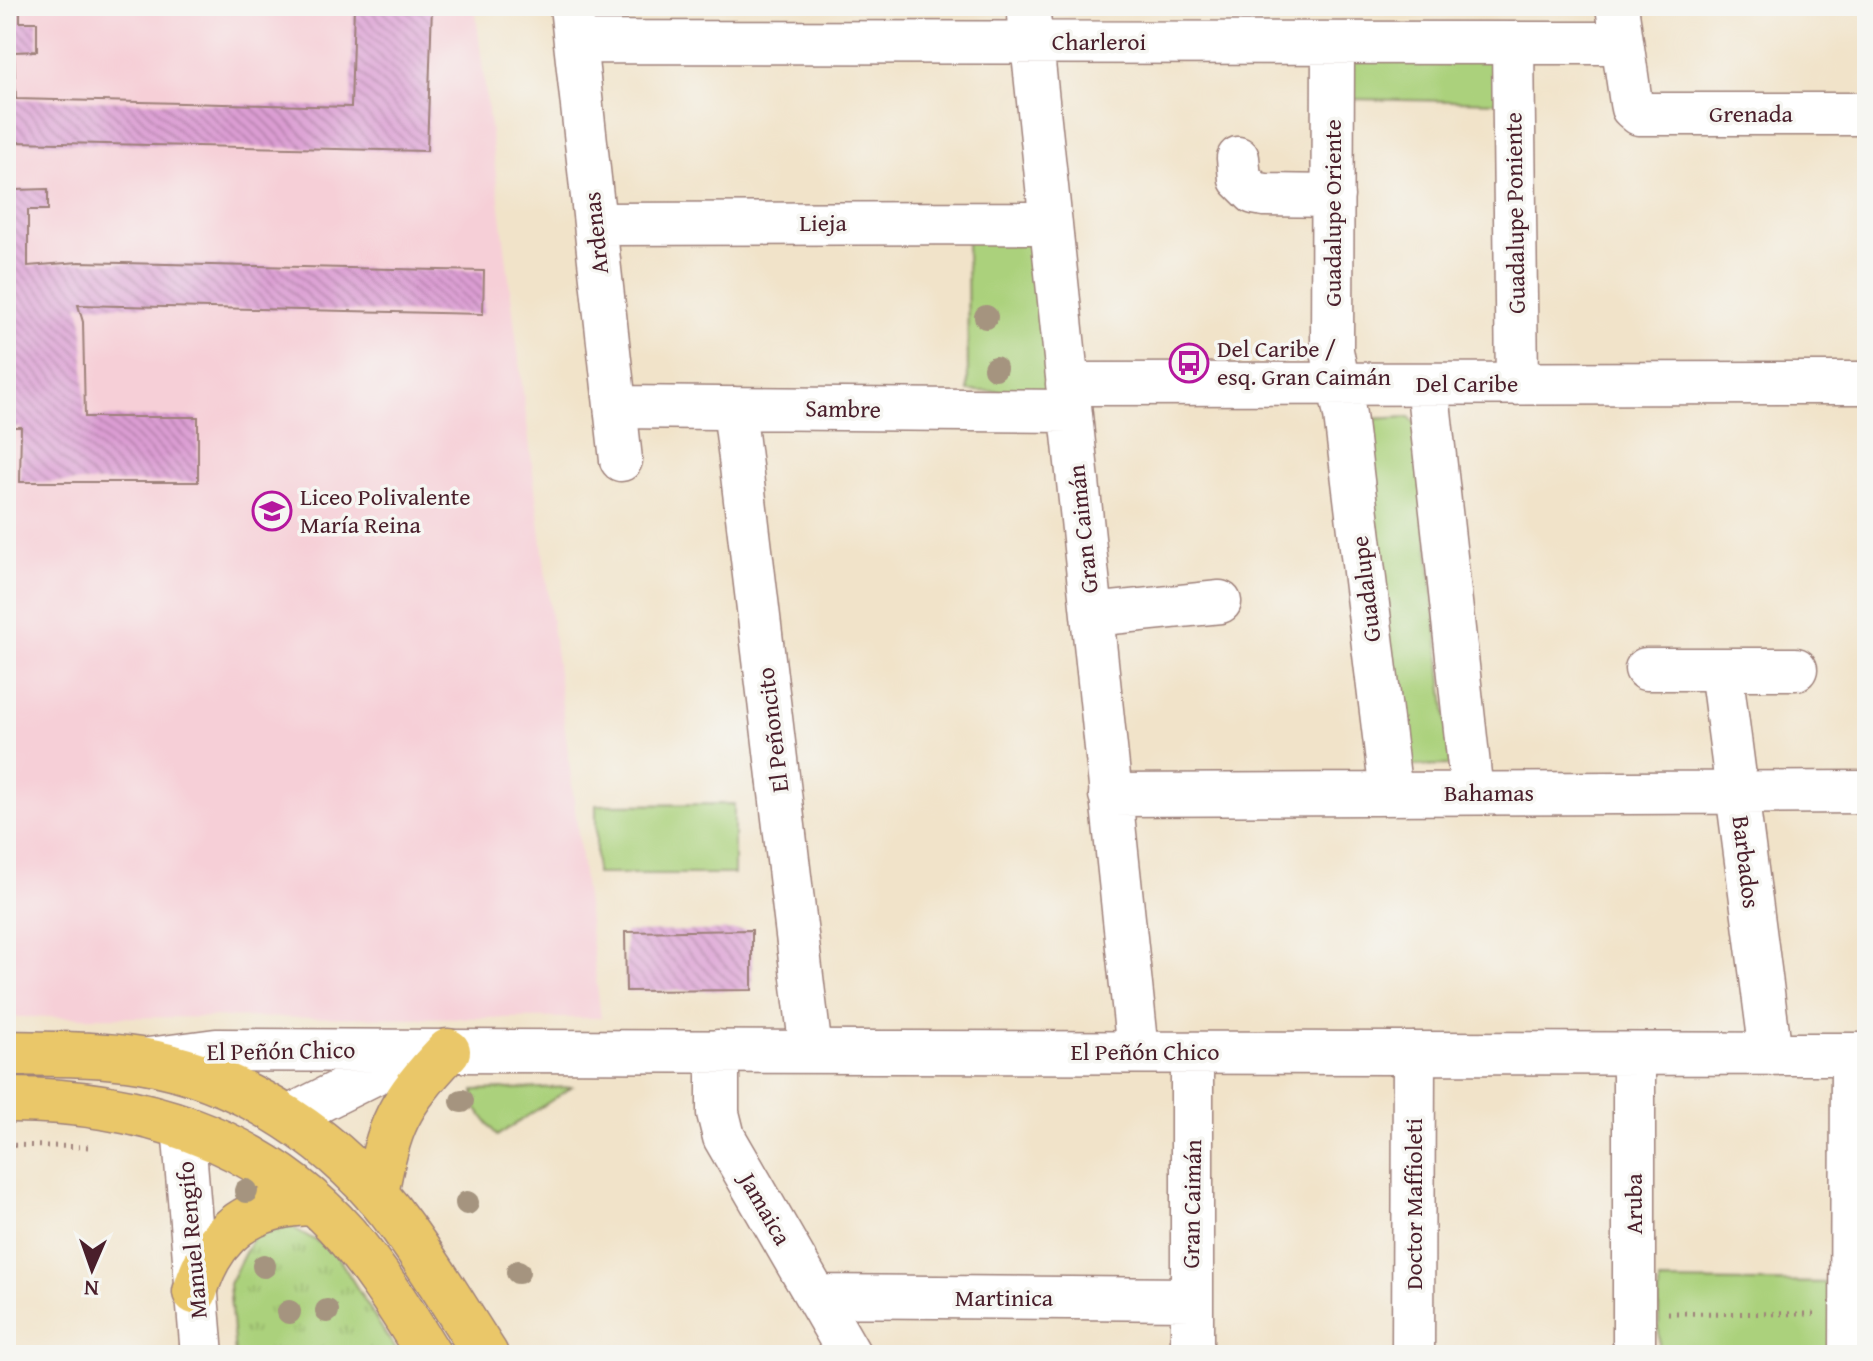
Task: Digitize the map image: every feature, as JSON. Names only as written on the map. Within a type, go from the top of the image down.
[{"type":"main road","points":[[376,1195],[386,1140],[394,1121],[424,1076],[435,1051]]},
{"type":"main road","points":[[6,1053],[97,1056],[140,1060],[179,1069],[251,1098],[286,1118],[342,1161],[376,1195],[402,1226],[486,1355]]},
{"type":"main road","points":[[6,1100],[66,1100],[140,1112],[183,1126],[228,1146],[272,1171],[313,1203],[365,1258],[429,1355]]},
{"type":"main road","points":[[183,1126],[247,1129],[286,1118]]},
{"type":"main road","points":[[195,1292],[209,1256],[235,1227],[271,1208],[313,1203]]},
{"type":"street","name":"Charleroi","points":[[573,24],[1030,24],[1333,43],[1513,43],[1620,24]]},
{"type":"street","name":"Ardenas","points":[[573,24],[621,460]]},
{"type":"street","name":"Gran Caimán","points":[[1030,24],[1138,1052]]},
{"type":"street","name":"Grenada","points":[[1620,24],[1635,112],[1644,115],[1867,114]]},
{"type":"street","name":"Guadalupe Oriente","points":[[1333,43],[1332,351],[1339,384]]},
{"type":"street","name":"Guadalupe Poniente","points":[[1513,43],[1517,384]]},
{"type":"street","points":[[1238,158],[1240,179],[1254,193],[1333,196]]},
{"type":"street","name":"Lieja","points":[[595,224],[1051,223]]},
{"type":"street","name":"Del Caribe","points":[[1069,398],[1339,384],[1867,383]]},
{"type":"street","name":"Guadalupe","points":[[1339,384],[1391,794]]},
{"type":"street","points":[[1427,384],[1472,793]]},
{"type":"street","name":"Sambre","points":[[616,407],[734,408],[1069,398]]},
{"type":"street","name":"El Peñoncito","points":[[734,408],[811,1052]]},
{"type":"street","points":[[1092,615],[1220,602]]},
{"type":"street","points":[[1646,669],[1796,669]]},
{"type":"street","name":"Barbados","points":[[1721,669],[1771,1054]]},
{"type":"street","name":"Bahamas","points":[[1110,795],[1867,792]]},
{"type":"street","name":"El Peñón Chico","points":[[140,1060],[216,1050],[1860,1054]]},
{"type":"street","name":"El Peñón Chico","points":[[286,1118],[367,1075],[435,1051]]},
{"type":"street","name":"Jamaica","points":[[718,1051],[718,1113],[724,1137],[850,1355]]},
{"type":"street","name":"Gran Caimán","points":[[1192,1053],[1192,1355]]},
{"type":"street","name":"Doctor Maffioleti","points":[[1413,1355],[1414,1053]]},
{"type":"street","name":"Aruba","points":[[1634,1054],[1634,1355]]},
{"type":"street","points":[[1851,1355],[1860,1054]]},
{"type":"street","name":"Manuel Rengifo","points":[[183,1126],[202,1355]]},
{"type":"street","name":"Martinica","points":[[816,1296],[1192,1299]]},
{"type":"path","points":[[6,1145],[96,1147]]},
{"type":"path","points":[[1634,1313],[1851,1314]]},
{"type":"shaded area","name":"Liceo Polivalente María Reina","points":[[6,6],[475,6],[601,1018],[6,1017]]},
{"type":"green space","points":[[1348,52],[1494,52],[1502,102],[1349,99]]},
{"type":"green space","points":[[967,239],[1035,240],[1050,392],[968,391]]},
{"type":"green space","points":[[1409,417],[1415,423],[1451,765],[1411,766],[1400,754],[1358,429],[1367,419]]},
{"type":"green space","points":[[734,804],[734,874],[596,874],[596,805]]},
{"type":"green space","points":[[572,1087],[497,1136],[475,1106],[474,1090]]},
{"type":"green space","points":[[292,1227],[335,1252],[401,1355],[235,1355],[229,1284],[254,1235],[267,1229]]},
{"type":"green space","points":[[1659,1281],[1838,1283],[1838,1355],[1659,1355]]},
{"type":"building","points":[[6,6],[20,6],[20,22],[37,22],[37,51],[14,52],[16,99],[351,107],[354,6],[432,6],[427,151],[15,142],[16,190],[48,189],[48,210],[28,210],[28,266],[79,262],[484,271],[483,314],[78,305],[83,322],[85,417],[198,417],[198,482],[20,482],[21,427],[6,427]]},
{"type":"building","points":[[752,930],[752,990],[626,991],[625,932]]},
{"type":"place","name":"Del Caribe / esq. Gran Caimán","points":[[1189,363]]},
{"type":"place","name":"Liceo Polivalente María Reina","points":[[272,511]]}]
